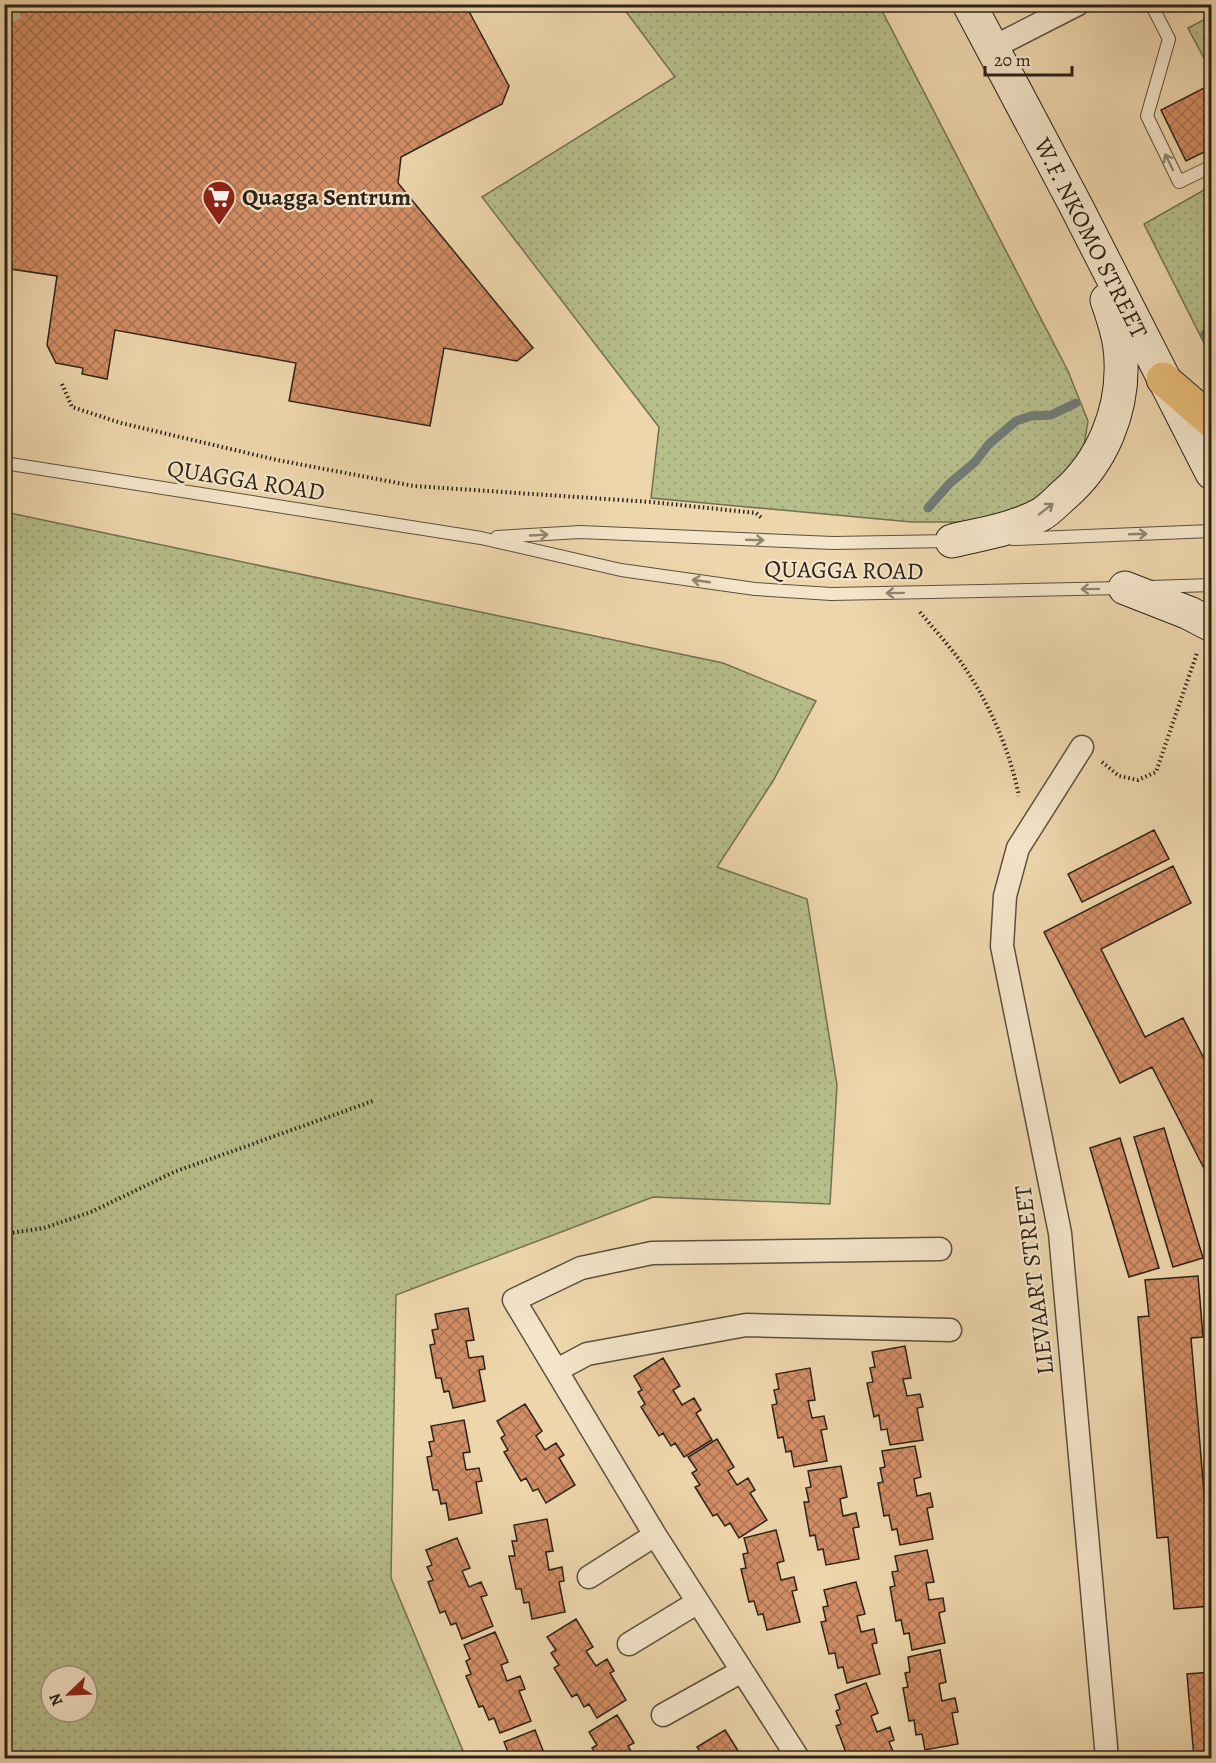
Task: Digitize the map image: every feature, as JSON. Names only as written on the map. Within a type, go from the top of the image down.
[{"type":"main road","name":"W.F. NKOMO STREET","points":[[969,4],[1076,206],[1212,473]]},
{"type":"main road","points":[[952,541],[1008,528],[1042,514],[1073,487],[1094,463],[1108,432],[1120,397],[1122,361],[1116,326],[1076,206]]},
{"type":"main road","points":[[1163,379],[1212,421]]},
{"type":"main road","points":[[1125,588],[1189,613],[1209,624]]},
{"type":"street","points":[[992,48],[1078,4]]},
{"type":"street","name":"LIEVAART STREET","points":[[1082,747],[1018,848],[1005,896],[1002,946],[1060,1233],[1107,1758]]},
{"type":"street","points":[[798,1758],[656,1535],[514,1300],[581,1268],[652,1253],[940,1249]]},
{"type":"street","points":[[556,1370],[587,1354],[746,1325],[950,1330]]},
{"type":"street","points":[[589,1577],[656,1535]]},
{"type":"street","points":[[629,1644],[698,1602]]},
{"type":"street","points":[[663,1715],[742,1671]]},
{"type":"lane","points":[[1151,4],[1169,39],[1147,116],[1179,182],[1212,166]]},
{"type":"lane","name":"QUAGGA ROAD","points":[[4,463],[481,538],[621,570],[755,589],[831,594],[1212,585]]},
{"type":"lane","name":"QUAGGA ROAD","points":[[481,538],[580,532],[833,543],[1212,531]]},
{"type":"path","points":[[62,384],[72,407],[121,423],[277,460],[414,486],[651,502],[756,513],[788,542]]},
{"type":"path","points":[[904,593],[958,658],[986,703],[1012,767],[1019,795],[1018,848]]},
{"type":"path","points":[[1082,747],[1119,776],[1138,780],[1156,772],[1209,624]]},
{"type":"path","points":[[4,1234],[44,1228],[91,1212],[174,1172],[374,1101]]},
{"type":"green space","points":[[621,5],[879,5],[1068,371],[1088,421],[1082,458],[1055,490],[990,522],[912,522],[651,498],[659,427],[482,197],[675,77]]},
{"type":"green space","points":[[1211,16],[1212,84],[1210,85],[1205,75],[1207,64],[1188,28]]},
{"type":"green space","points":[[1211,186],[1211,357],[1144,224]]},
{"type":"green space","points":[[5,512],[723,663],[816,701],[773,781],[717,867],[807,899],[837,1085],[830,1204],[653,1197],[396,1295],[391,1578],[466,1758],[5,1758]]},
{"type":"building","name":"Quagga Sentrum","points":[[4,4],[465,4],[509,86],[502,104],[401,157],[398,183],[533,348],[517,361],[444,348],[430,426],[289,401],[296,363],[115,330],[107,379],[82,374],[83,368],[56,363],[47,345],[57,276],[4,268]]},
{"type":"building","points":[[1212,84],[1212,148],[1186,161],[1161,110]]},
{"type":"building","points":[[1154,830],[1169,859],[1082,902],[1068,874]]},
{"type":"building","points":[[1173,866],[1191,903],[1101,949],[1145,1037],[1183,1018],[1212,1074],[1212,1184],[1152,1067],[1120,1083],[1044,932]]},
{"type":"building","points":[[1164,1128],[1203,1258],[1173,1267],[1134,1137]]},
{"type":"building","points":[[1120,1138],[1159,1268],[1129,1277],[1090,1148]]},
{"type":"building","points":[[1198,1276],[1203,1337],[1191,1338],[1207,1528],[1212,1527],[1212,1606],[1174,1609],[1168,1537],[1157,1538],[1138,1317],[1149,1316],[1145,1280]]},
{"type":"building","points":[[468,1308],[474,1340],[466,1341],[469,1358],[483,1356],[485,1369],[479,1370],[485,1401],[453,1408],[449,1391],[444,1392],[441,1378],[436,1378],[430,1345],[435,1344],[432,1330],[438,1329],[435,1314]]},
{"type":"building","points":[[905,1346],[911,1378],[903,1379],[907,1396],[920,1394],[923,1407],[917,1408],[923,1440],[890,1445],[887,1429],[881,1430],[879,1415],[874,1417],[867,1383],[873,1382],[870,1368],[875,1367],[872,1352]]},
{"type":"building","points":[[663,1358],[680,1386],[673,1390],[682,1405],[694,1398],[701,1410],[696,1413],[712,1440],[684,1457],[675,1443],[671,1446],[663,1433],[659,1436],[641,1407],[645,1404],[638,1392],[642,1390],[634,1376]]},
{"type":"building","points":[[810,1368],[815,1400],[808,1401],[812,1418],[824,1416],[827,1429],[821,1430],[827,1461],[794,1467],[791,1451],[786,1452],[783,1437],[778,1438],[772,1405],[777,1404],[774,1390],[779,1389],[776,1374]]},
{"type":"building","points":[[525,1404],[542,1431],[536,1436],[545,1450],[556,1443],[564,1455],[559,1458],[575,1485],[546,1503],[538,1489],[533,1491],[526,1478],[521,1481],[504,1452],[508,1450],[501,1438],[505,1435],[497,1421]]},
{"type":"building","points":[[464,1420],[470,1452],[463,1453],[466,1470],[479,1468],[482,1481],[476,1482],[482,1513],[449,1520],[446,1503],[441,1504],[438,1490],[433,1490],[427,1457],[432,1456],[429,1442],[434,1441],[431,1426]]},
{"type":"building","points":[[717,1439],[734,1467],[728,1471],[737,1485],[748,1478],[755,1490],[750,1493],[767,1520],[739,1538],[730,1523],[725,1526],[717,1514],[713,1516],[695,1487],[700,1485],[692,1473],[697,1470],[688,1457]]},
{"type":"building","points":[[915,1446],[921,1477],[914,1479],[917,1496],[930,1493],[933,1507],[927,1508],[933,1539],[900,1545],[897,1529],[892,1530],[889,1515],[884,1516],[878,1483],[883,1482],[880,1468],[885,1467],[882,1451]]},
{"type":"building","points":[[841,1466],[847,1497],[840,1499],[843,1516],[856,1513],[859,1527],[853,1528],[859,1559],[826,1565],[823,1549],[818,1550],[815,1535],[810,1536],[804,1502],[809,1502],[806,1488],[811,1487],[808,1471]]},
{"type":"building","points":[[547,1519],[553,1551],[546,1552],[549,1570],[562,1567],[564,1581],[559,1582],[565,1612],[532,1619],[529,1602],[524,1603],[521,1589],[516,1589],[509,1556],[515,1556],[512,1541],[517,1541],[514,1525]]},
{"type":"building","points":[[776,1530],[784,1561],[777,1563],[781,1580],[794,1577],[797,1590],[792,1591],[800,1622],[767,1630],[763,1614],[758,1615],[754,1601],[749,1602],[741,1569],[746,1568],[743,1554],[748,1553],[744,1538]]},
{"type":"building","points":[[457,1538],[470,1568],[462,1571],[469,1587],[481,1582],[487,1595],[481,1597],[493,1626],[462,1639],[456,1623],[451,1625],[445,1611],[440,1613],[428,1582],[433,1580],[427,1567],[432,1565],[426,1550]]},
{"type":"building","points":[[927,1550],[934,1582],[926,1583],[929,1600],[943,1598],[945,1611],[939,1613],[945,1643],[912,1650],[909,1633],[904,1634],[901,1620],[896,1621],[890,1587],[895,1586],[892,1572],[898,1571],[895,1556]]},
{"type":"building","points":[[856,1582],[865,1614],[857,1616],[861,1632],[874,1629],[877,1643],[872,1644],[880,1674],[847,1683],[843,1667],[838,1668],[835,1653],[829,1654],[821,1622],[826,1621],[823,1607],[828,1606],[824,1590]]},
{"type":"building","points":[[576,1619],[593,1647],[586,1651],[596,1666],[607,1659],[614,1671],[610,1673],[626,1700],[597,1718],[589,1704],[584,1707],[577,1694],[572,1697],[554,1668],[559,1665],[551,1653],[556,1650],[547,1637]]},
{"type":"building","points":[[495,1632],[508,1662],[501,1665],[507,1681],[520,1676],[525,1689],[519,1691],[531,1721],[500,1733],[494,1718],[489,1720],[483,1706],[479,1707],[466,1676],[471,1674],[466,1661],[470,1659],[464,1645]]},
{"type":"building","points":[[940,1650],[946,1682],[939,1684],[942,1701],[955,1698],[958,1712],[952,1713],[958,1744],[925,1750],[922,1734],[916,1735],[914,1720],[909,1721],[903,1688],[908,1687],[905,1673],[910,1672],[908,1657]]},
{"type":"building","points":[[1212,1672],[1212,1758],[1194,1758],[1187,1674]]},
{"type":"building","points":[[866,1683],[878,1713],[871,1716],[877,1732],[890,1727],[894,1740],[889,1742],[896,1758],[854,1758],[853,1756],[848,1758],[836,1726],[841,1724],[836,1711],[840,1709],[835,1695]]},
{"type":"building","points":[[617,1715],[634,1743],[628,1746],[635,1758],[599,1758],[592,1748],[597,1745],[589,1732]]},
{"type":"building","points":[[535,1730],[546,1758],[505,1758],[510,1757],[504,1742]]},
{"type":"building","points":[[725,1730],[742,1757],[704,1758],[697,1747]]},
{"type":"waterway","points":[[1205,334],[1212,331]]},
{"type":"waterway","points":[[928,508],[950,483],[975,462],[989,444],[1016,421],[1031,416],[1051,415],[1076,403]]},
{"type":"tunnel","points":[[4,18],[31,4]]},
{"type":"place","name":"Quagga Sentrum","points":[[219,226]]}]
